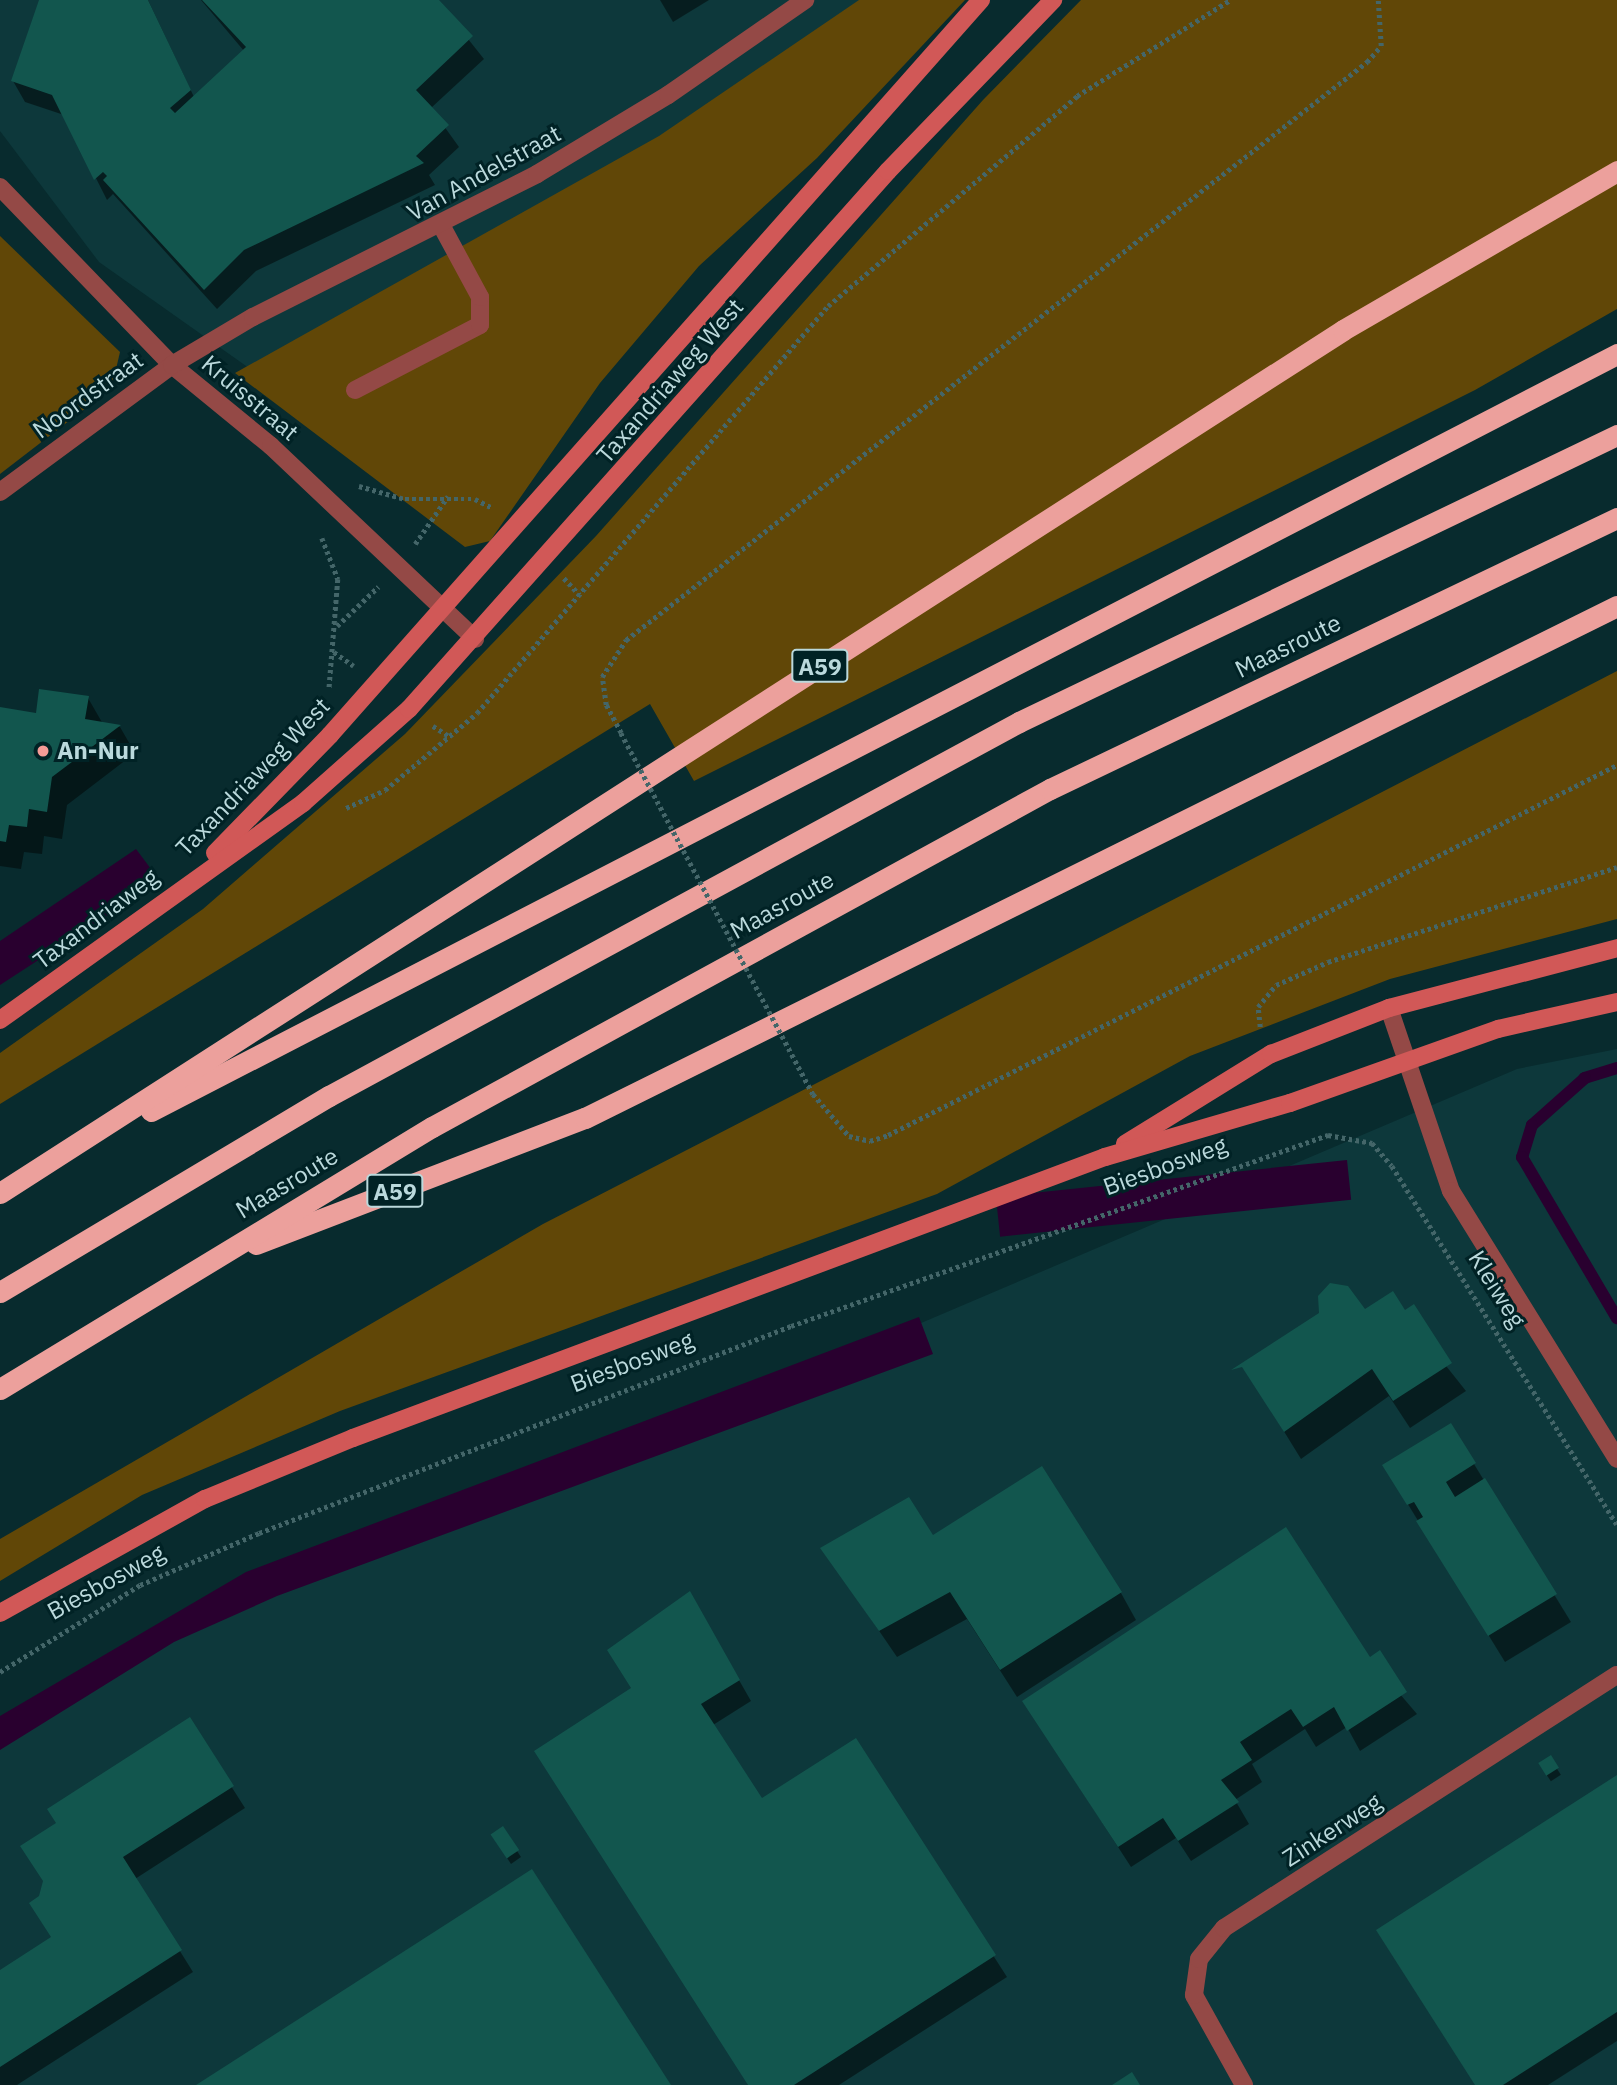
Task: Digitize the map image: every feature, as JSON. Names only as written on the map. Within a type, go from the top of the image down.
[{"type":"highway","name":"A59","points":[[0,1193],[1343,330],[1617,171]]},
{"type":"highway","name":"A59","points":[[31,1174],[1617,354]]},
{"type":"highway","name":"Maasroute","points":[[0,1292],[330,1096],[1019,722],[1617,435]]},
{"type":"highway","name":"Maasroute","points":[[0,1389],[432,1127],[1050,789],[1617,517]]},
{"type":"highway","name":"A59","points":[[205,1263],[585,1118],[1617,606]]},
{"type":"main road","name":"Taxandriaweg West","points":[[188,881],[330,735],[440,607],[981,0]]},
{"type":"main road","name":"Taxandriaweg West","points":[[188,881],[303,803],[409,709],[475,639],[888,171],[1054,0]]},
{"type":"main road","name":"Taxandriaweg","points":[[0,1020],[188,881]]},
{"type":"main road","name":"Biesbosweg","points":[[1105,1157],[1271,1054],[1389,1008],[1617,948]]},
{"type":"main road","name":"Biesbosweg","points":[[0,1612],[74,1566],[265,1472],[1105,1157],[1290,1103],[1405,1058],[1617,1002]]},
{"type":"street","name":"Van Andelstraat","points":[[172,365],[253,317],[441,225],[668,95],[805,0]]},
{"type":"street","name":"Kruisstraat","points":[[0,187],[172,365],[271,446],[475,639]]},
{"type":"street","points":[[355,390],[480,325],[480,297],[441,225]]},
{"type":"street","name":"Noordstraat","points":[[0,492],[172,365]]},
{"type":"street","name":"Kleiweg","points":[[1389,1008],[1451,1191],[1617,1459]]},
{"type":"street","name":"Zinkerweg","points":[[1244,2085],[1194,1995],[1199,1959],[1224,1928],[1617,1675]]},
{"type":"path","points":[[580,595],[828,306],[1077,96],[1230,0]]},
{"type":"path","points":[[1378,0],[1381,46],[1367,62],[626,640],[602,677],[606,705],[813,1094],[849,1136],[870,1141],[888,1135],[1617,765]]},
{"type":"path","points":[[1271,1054],[1258,1007],[1276,985],[1328,962],[1617,867]]},
{"type":"path","points":[[1290,1103],[1302,1143]]},
{"type":"path","name":"Kleiweg","points":[[1302,1143],[1349,1134],[1372,1143],[1392,1166],[1617,1524]]},
{"type":"path","name":"Biesbosweg","points":[[0,1672],[141,1585],[259,1532],[791,1326],[1302,1143]]},
{"type":"shaded area","points":[[0,0],[945,0],[406,479],[99,262],[0,131]]},
{"type":"shaded area","points":[[859,0],[965,0],[817,158],[699,266],[600,383],[490,541],[465,547],[235,373],[659,136]]},
{"type":"shaded area","points":[[1081,0],[1617,0],[1617,309],[1475,390],[694,781],[650,704],[0,1104],[0,1053],[203,909],[405,734],[596,536],[983,100]]},
{"type":"shaded area","points":[[0,236],[120,352],[113,382],[100,397],[0,474]]},
{"type":"shaded area","points":[[1617,671],[1617,919],[1390,979],[1190,1056],[937,1194],[340,1411],[142,1495],[0,1581],[0,1539],[543,1224]]},
{"type":"shaded area","points":[[136,849],[160,881],[0,985],[0,941]]},
{"type":"shaded area","points":[[1617,1049],[1617,2085],[0,2085],[0,1734],[228,1602],[799,1375],[1517,1069]]},
{"type":"shaded area","points":[[1347,1160],[1351,1200],[1000,1237],[996,1197]]},
{"type":"shaded area","points":[[919,1317],[933,1354],[277,1596],[174,1642],[0,1750],[0,1716],[246,1572]]},
{"type":"building","points":[[39,0],[148,0],[191,90],[170,108],[175,113],[246,47],[202,0],[439,0],[473,36],[416,90],[449,125],[416,156],[424,163],[244,250],[204,290],[103,180],[107,176],[103,172],[94,180],[52,95],[11,81]]},
{"type":"building","name":"An-Nur","points":[[39,689],[89,696],[85,719],[121,725],[52,777],[47,812],[29,809],[27,827],[9,825],[6,842],[0,841],[0,707],[36,713]]},
{"type":"building","points":[[1330,1283],[1348,1286],[1365,1309],[1393,1291],[1405,1310],[1414,1304],[1452,1363],[1393,1401],[1372,1369],[1284,1432],[1242,1367],[1231,1370],[1319,1313],[1318,1296]]},
{"type":"building","points":[[1451,1423],[1476,1463],[1446,1482],[1455,1497],[1485,1478],[1557,1594],[1488,1636],[1416,1521],[1423,1517],[1414,1502],[1407,1505],[1382,1465]]},
{"type":"building","points":[[1042,1466],[1122,1592],[1000,1670],[950,1592],[879,1631],[820,1548],[909,1497],[933,1535]]},
{"type":"building","points":[[1286,1527],[1370,1657],[1380,1650],[1407,1692],[1347,1731],[1334,1707],[1303,1727],[1291,1709],[1240,1742],[1252,1760],[1221,1780],[1239,1802],[1178,1841],[1163,1818],[1118,1847],[1022,1701]]},
{"type":"building","points":[[690,1591],[740,1680],[701,1704],[762,1798],[856,1738],[996,1955],[794,2085],[748,2085],[534,1751],[631,1688],[607,1650]]},
{"type":"building","points":[[190,1717],[234,1786],[123,1857],[182,1950],[0,2067],[0,1970],[51,1937],[29,1903],[39,1896],[43,1881],[20,1846],[56,1823],[47,1809]]},
{"type":"building","points":[[1551,1755],[1559,1768],[1546,1776],[1538,1763]]},
{"type":"building","points":[[1617,1775],[1617,2012],[1503,2085],[1475,2085],[1376,1930]]},
{"type":"building","points":[[503,1826],[519,1850],[507,1858],[491,1834]]},
{"type":"building","points":[[532,1869],[671,2085],[196,2085]]},
{"type":"building","points":[[1132,2072],[1140,2085],[1112,2085]]},
{"type":"waterway","points":[[1617,1068],[1585,1078],[1532,1125],[1522,1157],[1617,1318]]},
{"type":"place","name":"An-Nur","points":[[43,751]]}]
